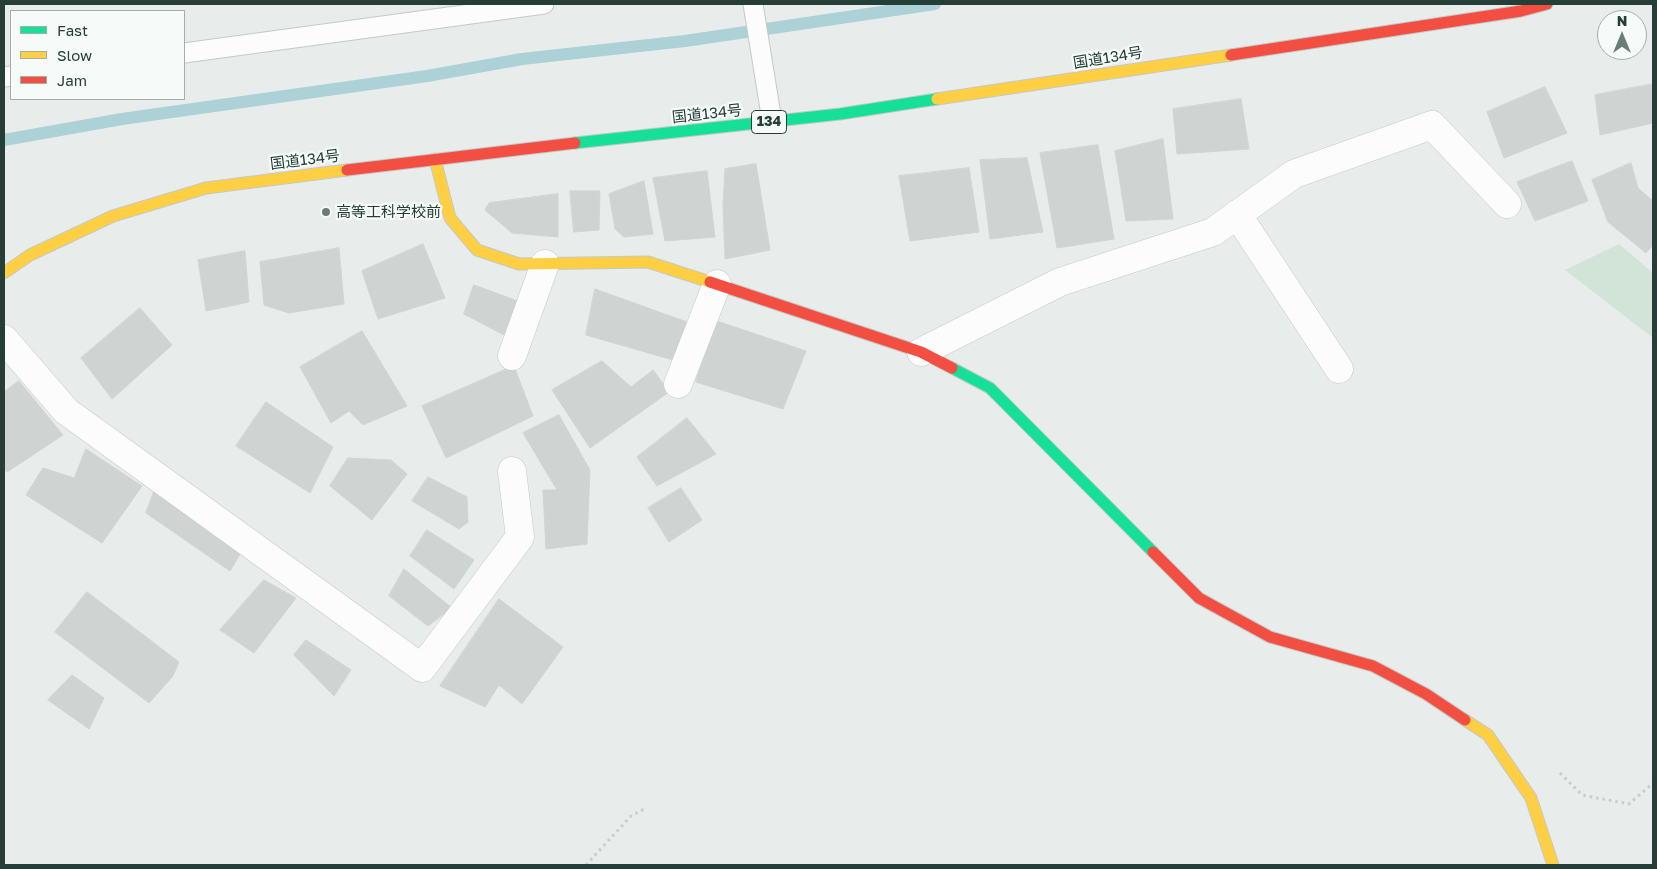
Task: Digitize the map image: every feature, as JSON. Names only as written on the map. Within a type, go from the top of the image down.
[{"type":"main road","name":"国道134号","points":[[4,273],[30,255],[113,216],[206,188],[435,159],[840,114],[1521,11],[1547,4]]},
{"type":"main road","points":[[435,159],[450,218],[478,250],[519,264],[648,262],[921,352],[990,388],[1198,598],[1270,637],[1373,666],[1426,694],[1488,735],[1531,798],[1553,865]]},
{"type":"street","points":[[921,352],[1060,282],[1213,232],[1294,174],[1432,125],[1507,204]]},
{"type":"street","points":[[1237,214],[1339,369]]},
{"type":"street","points":[[512,356],[545,264]]},
{"type":"street","points":[[678,384],[716,284]]},
{"type":"street","points":[[4,339],[66,411],[422,668],[520,537],[512,471]]},
{"type":"lane","points":[[185,53],[544,4]]},
{"type":"lane","points":[[753,4],[772,122]]},
{"type":"path","points":[[586,865],[631,816],[644,809]]},
{"type":"green space","points":[[1619,244],[1653,273],[1653,338],[1565,270]]},
{"type":"building","points":[[1653,84],[1653,123],[1600,135],[1595,95]]},
{"type":"building","points":[[1545,87],[1567,133],[1504,158],[1487,112]]},
{"type":"building","points":[[1241,99],[1249,149],[1177,154],[1173,109]]},
{"type":"building","points":[[1163,139],[1173,219],[1126,221],[1115,151]]},
{"type":"building","points":[[1098,145],[1114,239],[1057,248],[1040,153]]},
{"type":"building","points":[[1027,158],[1043,232],[990,239],[980,160]]},
{"type":"building","points":[[1572,161],[1588,201],[1535,221],[1517,182]]},
{"type":"building","points":[[1631,163],[1638,188],[1653,201],[1653,245],[1646,253],[1608,222],[1592,180]]},
{"type":"building","points":[[756,164],[770,250],[725,259],[723,205],[725,169]]},
{"type":"building","points":[[969,168],[979,232],[910,241],[899,176]]},
{"type":"building","points":[[707,171],[715,237],[665,241],[653,178]]},
{"type":"building","points":[[644,181],[653,234],[624,237],[615,229],[609,194]]},
{"type":"building","points":[[570,191],[600,191],[599,230],[574,232]]},
{"type":"building","points":[[558,194],[558,237],[512,233],[485,210],[489,203]]},
{"type":"building","points":[[423,244],[445,298],[378,319],[362,271]]},
{"type":"building","points":[[339,248],[344,304],[289,313],[264,305],[260,262]]},
{"type":"building","points":[[245,251],[249,302],[206,311],[198,260]]},
{"type":"building","points":[[474,285],[523,303],[504,335],[464,314]]},
{"type":"building","points":[[595,289],[687,322],[673,360],[586,335]]},
{"type":"building","points":[[140,308],[172,345],[112,399],[81,358]]},
{"type":"building","points":[[714,320],[806,351],[783,409],[696,382]]},
{"type":"building","points":[[362,331],[407,406],[363,425],[349,411],[331,423],[300,367]]},
{"type":"building","points":[[602,361],[631,387],[653,370],[669,392],[590,448],[552,390]]},
{"type":"building","points":[[514,366],[533,416],[446,458],[422,406]]},
{"type":"building","points":[[19,381],[63,435],[7,472],[4,468],[4,392]]},
{"type":"building","points":[[266,402],[333,447],[310,493],[236,446]]},
{"type":"building","points":[[559,415],[590,470],[587,544],[546,549],[543,490],[557,490],[523,433]]},
{"type":"building","points":[[687,418],[716,454],[657,486],[637,457]]},
{"type":"building","points":[[86,449],[142,486],[102,543],[26,495],[43,468],[74,478]]},
{"type":"building","points":[[348,458],[391,460],[407,474],[372,520],[330,486]]},
{"type":"building","points":[[428,477],[467,497],[468,522],[459,529],[412,501]]},
{"type":"building","points":[[681,488],[702,520],[669,542],[648,508]]},
{"type":"building","points":[[155,489],[242,551],[230,571],[146,513]]},
{"type":"building","points":[[427,530],[474,560],[454,589],[410,556]]},
{"type":"building","points":[[404,569],[452,608],[428,626],[389,596]]},
{"type":"building","points":[[264,580],[296,598],[254,653],[220,630]]},
{"type":"building","points":[[87,592],[179,662],[173,676],[149,703],[55,632]]},
{"type":"building","points":[[499,599],[563,647],[522,704],[499,685],[485,707],[440,686]]},
{"type":"building","points":[[306,640],[351,670],[334,696],[294,655]]},
{"type":"building","points":[[72,675],[104,698],[89,729],[48,700]]},
{"type":"waterway","points":[[4,140],[122,119],[427,76],[522,59],[685,41],[935,4]]},
{"type":"traffic: fast","points":[[575,143],[840,114],[937,99]]},
{"type":"traffic: fast","points":[[952,368],[990,388],[1153,552]]},
{"type":"traffic: slow","points":[[937,99],[1231,55]]},
{"type":"traffic: slow","points":[[435,159],[450,218],[477,250],[519,264],[648,262],[710,282]]},
{"type":"traffic: slow","points":[[4,273],[30,255],[113,216],[206,188],[347,170]]},
{"type":"traffic: slow","points":[[1465,720],[1488,735],[1531,798],[1553,865]]},
{"type":"traffic: jam","points":[[1231,55],[1521,11],[1547,4]]},
{"type":"traffic: jam","points":[[347,170],[575,143]]},
{"type":"traffic: jam","points":[[710,282],[921,352],[952,368]]},
{"type":"traffic: jam","points":[[1153,552],[1199,598],[1270,637],[1373,666],[1426,694],[1465,720]]},
{"type":"place","name":"高等工科学校前","points":[[326,212]]}]
